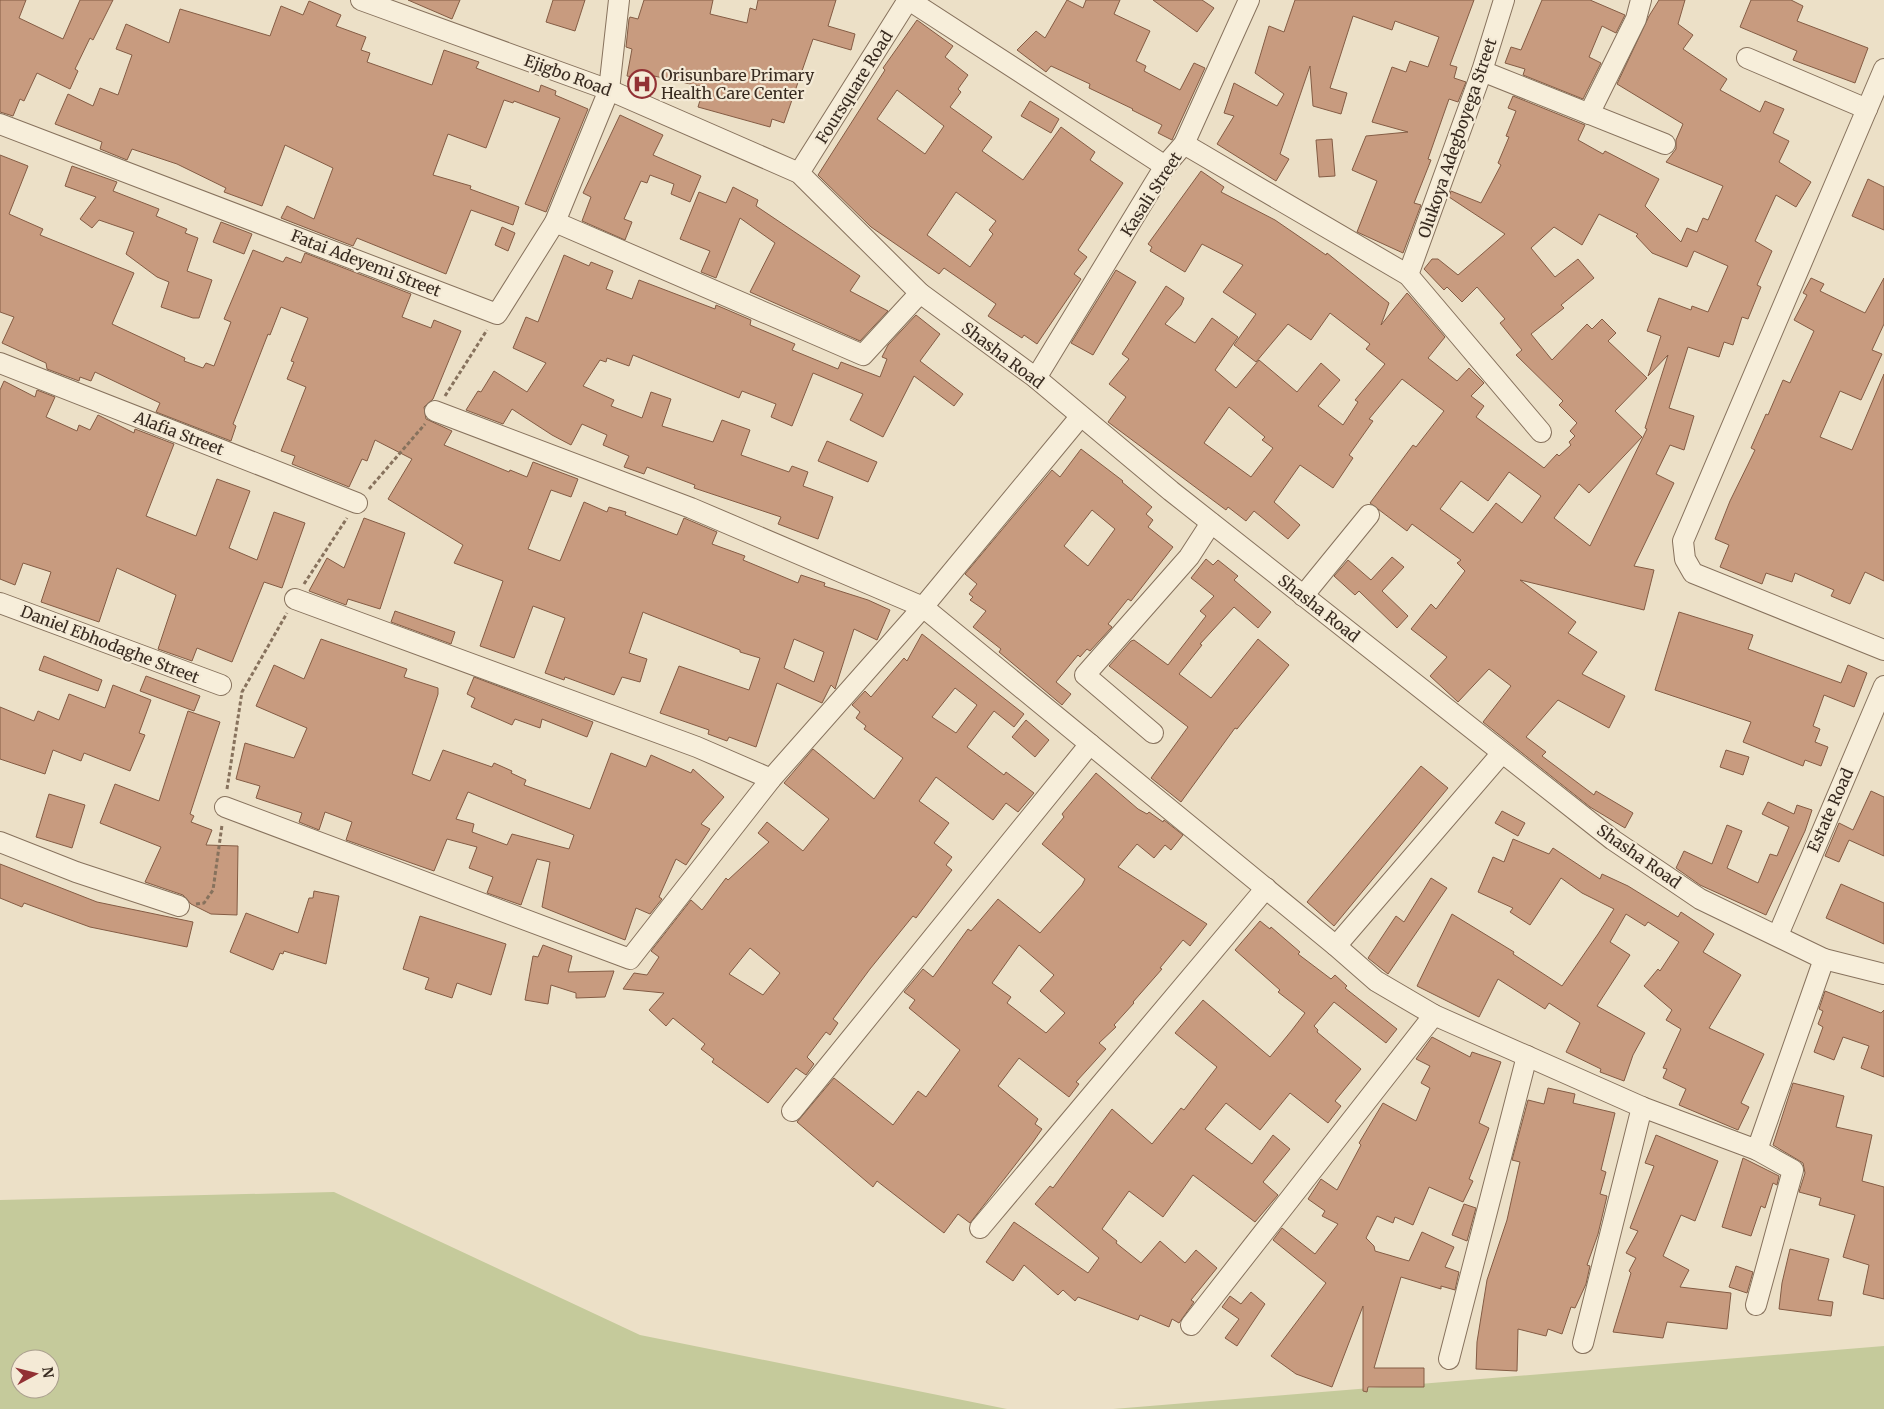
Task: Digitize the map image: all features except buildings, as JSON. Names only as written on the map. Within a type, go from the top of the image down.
[{"type":"street","name":"Ejigbo Road","points":[[361,0],[609,90],[799,173]]},
{"type":"street","name":"Fatai Adeyemi Street","points":[[0,124],[497,314],[555,222],[609,90],[619,0]]},
{"type":"street","points":[[908,0],[1165,166]]},
{"type":"street","name":"Foursquare Road","points":[[799,173],[908,0]]},
{"type":"street","name":"Kasali Street","points":[[1036,378],[1165,166],[1184,144],[1249,0]]},
{"type":"street","name":"Olukoya Adegboyega Street","points":[[1408,275],[1482,71],[1504,0]]},
{"type":"street","points":[[1589,114],[1636,19],[1641,0]]},
{"type":"street","points":[[1748,58],[1866,109]]},
{"type":"street","points":[[1884,69],[1683,541],[1685,559],[1694,572],[1884,650]]},
{"type":"street","points":[[1482,71],[1665,144]]},
{"type":"street","points":[[1184,144],[1408,275],[1540,432]]},
{"type":"street","name":"Shasha Road","points":[[799,173],[920,292],[1036,378],[1080,417],[1211,523],[1613,840],[1700,899],[1778,935],[1824,959],[1884,974]]},
{"type":"street","points":[[555,222],[863,355],[920,292]]},
{"type":"street","name":"Alafia Street","points":[[0,362],[358,503]]},
{"type":"street","points":[[435,411],[691,508],[923,607],[1266,888],[1376,981],[1434,1015],[1642,1107],[1756,1150],[1793,1170],[1756,1305]]},
{"type":"street","points":[[225,807],[630,958],[771,779],[923,607],[1080,417]]},
{"type":"street","points":[[1304,596],[1370,514]]},
{"type":"street","points":[[1153,733],[1085,675],[1189,557],[1211,523]]},
{"type":"street","points":[[295,599],[697,747],[771,779]]},
{"type":"street","name":"Daniel Ebhodaghe Street","points":[[0,603],[221,685]]},
{"type":"street","name":"Estate Road","points":[[1778,935],[1884,686]]},
{"type":"street","points":[[792,1111],[1090,744]]},
{"type":"street","points":[[1336,946],[1502,753]]},
{"type":"street","points":[[0,842],[76,872],[178,906]]},
{"type":"street","points":[[980,1228],[1266,888]]},
{"type":"street","points":[[1756,1150],[1824,959]]},
{"type":"street","points":[[1191,1325],[1434,1015]]},
{"type":"street","points":[[1449,1359],[1527,1056]]},
{"type":"street","points":[[1583,1343],[1642,1107]]},
{"type":"path","points":[[178,906],[204,902],[213,890],[242,692],[295,599],[358,503]]},
{"type":"green space","points":[[334,1192],[640,1335],[1007,1409],[0,1409],[0,1200]]},
{"type":"green space","points":[[1884,1346],[1884,1409],[1113,1409]]},
{"type":"place","name":"Orisunbare Primary Health Care Center","points":[[642,84]]}]
